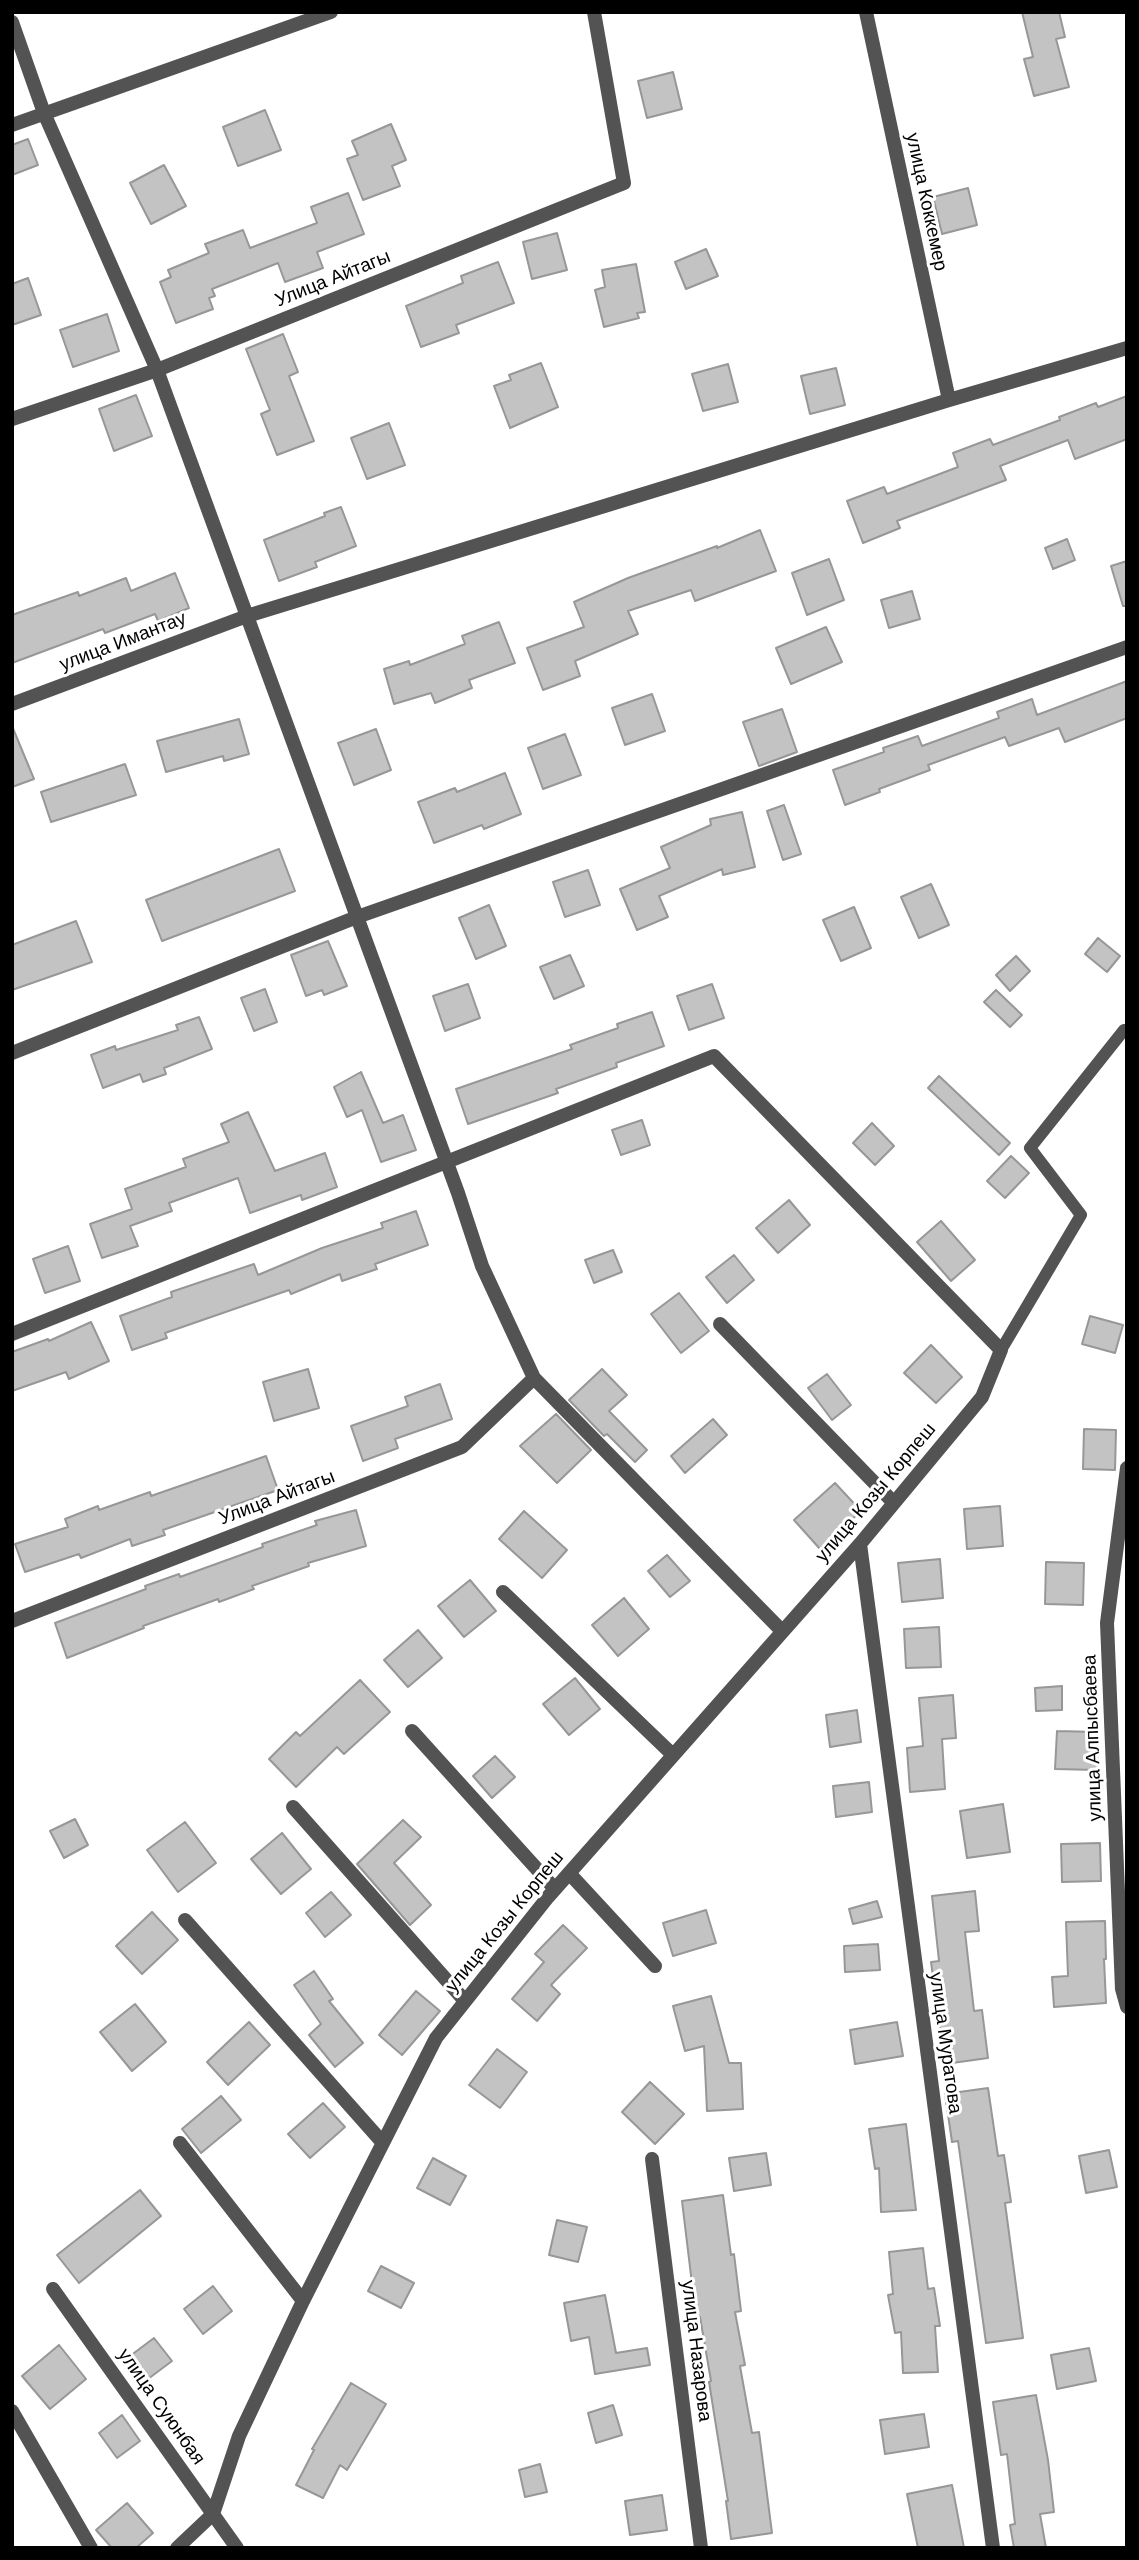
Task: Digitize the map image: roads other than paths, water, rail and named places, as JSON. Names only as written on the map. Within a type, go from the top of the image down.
[{"type":"street","points":[[12,125],[331,12]]},
{"type":"street","name":"Улица Айтагы","points":[[158,370],[624,183],[594,12]]},
{"type":"street","name":"улица Коккемер","points":[[866,12],[949,400]]},
{"type":"street","points":[[12,22],[44,113],[158,370],[482,1266],[534,1378],[782,1631]]},
{"type":"street","name":"улица Имантау","points":[[12,704],[247,616],[949,400],[1127,348]]},
{"type":"street","points":[[12,419],[158,370]]},
{"type":"street","points":[[12,1053],[357,917],[1127,647]]},
{"type":"street","points":[[12,1334],[714,1056],[1001,1350]]},
{"type":"street","points":[[720,1324],[894,1503]]},
{"type":"street","name":"улица Козы Корпеш","points":[[177,2548],[213,2514],[239,2436],[303,2301],[436,2038],[555,1889],[860,1544],[982,1396],[1001,1350]]},
{"type":"street","name":"Улица Айтагы","points":[[12,1621],[462,1447],[534,1378]]},
{"type":"street","name":"улица Алпысбаева","points":[[1127,1468],[1107,1623],[1122,1989],[1127,2007]]},
{"type":"street","name":"улица Муратова","points":[[860,1544],[993,2548]]},
{"type":"street","points":[[503,1592],[673,1755]]},
{"type":"street","points":[[412,1731],[555,1889]]},
{"type":"street","points":[[293,1807],[465,2001]]},
{"type":"street","points":[[569,1873],[655,1966]]},
{"type":"street","points":[[185,1920],[383,2143]]},
{"type":"street","points":[[180,2143],[303,2301]]},
{"type":"street","name":"улица Назарова","points":[[652,2159],[701,2548]]},
{"type":"street","name":"улица Суюнбая","points":[[53,2289],[237,2548]]},
{"type":"street","points":[[12,2411],[91,2548]]},
{"type":"lane","points":[[1001,1350],[1082,1215],[1030,1148],[1124,1030]]}]
